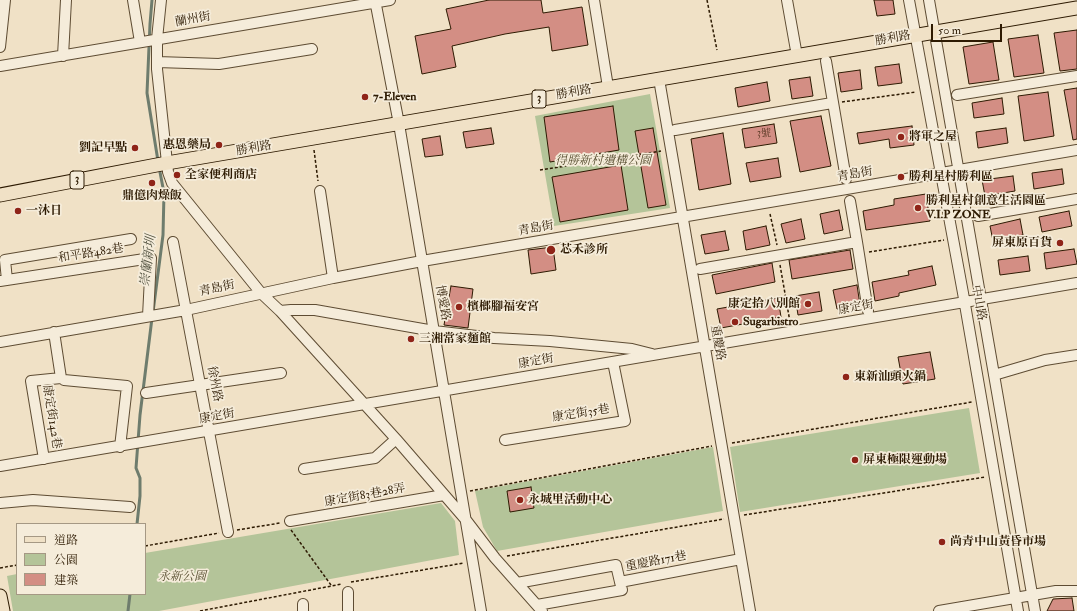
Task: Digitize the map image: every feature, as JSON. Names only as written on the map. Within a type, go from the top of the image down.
[{"type":"main road","name":"勝利路","points":[[0,194],[162,164],[1077,8]]},
{"type":"main road","points":[[0,596],[3,611]]},
{"type":"street","points":[[0,47],[5,0]]},
{"type":"street","points":[[63,56],[66,0]]},
{"type":"street","points":[[133,0],[157,62],[162,164],[168,172],[172,183],[261,293],[280,311],[365,405],[466,520],[517,583],[540,608]]},
{"type":"street","points":[[149,41],[161,0]]},
{"type":"street","name":"蘭州街","points":[[0,66],[375,1],[390,0]]},
{"type":"street","points":[[594,0],[608,88]]},
{"type":"street","points":[[787,0],[796,56]]},
{"type":"street","name":"中山路","points":[[909,0],[942,173],[1018,611]]},
{"type":"street","name":"中山路","points":[[930,0],[1035,611]]},
{"type":"street","name":"博愛路","points":[[375,1],[399,124],[481,611]]},
{"type":"street","points":[[157,62],[219,64],[312,49]]},
{"type":"street","points":[[826,61],[846,179]]},
{"type":"street","points":[[958,95],[1077,76]]},
{"type":"street","name":"重慶路","points":[[659,79],[750,611]]},
{"type":"street","points":[[675,130],[832,103]]},
{"type":"street","name":"青島街","points":[[0,342],[186,310],[332,278],[422,261],[1077,150]]},
{"type":"street","points":[[320,191],[332,278]]},
{"type":"street","points":[[978,216],[1077,199]]},
{"type":"street","points":[[850,201],[868,311]]},
{"type":"street","points":[[4,280],[5,260],[131,239]]},
{"type":"street","name":"徐州路","points":[[173,242],[228,532]]},
{"type":"street","points":[[700,269],[857,242]]},
{"type":"street","name":"和平路482巷","points":[[4,280],[151,258],[152,315]]},
{"type":"street","name":"康定街","points":[[0,466],[138,444],[1077,283]]},
{"type":"street","points":[[280,311],[297,309],[316,310],[434,331],[494,338],[550,341],[632,349],[656,355]]},
{"type":"street","name":"康定街142巷","points":[[44,459],[31,381],[61,378],[54,332]]},
{"type":"street","points":[[994,375],[1044,360],[1077,355]]},
{"type":"street","name":"康定街35巷","points":[[505,440],[625,421],[613,362]]},
{"type":"street","points":[[146,393],[282,373]]},
{"type":"street","points":[[64,380],[127,386],[120,447]]},
{"type":"street","points":[[304,469],[375,458],[396,440]]},
{"type":"street","name":"康定街83巷28弄","points":[[290,525],[444,495]]},
{"type":"street","points":[[0,503],[33,500],[130,507]]},
{"type":"street","name":"重慶路171巷","points":[[540,608],[622,590],[620,582],[741,559]]},
{"type":"street","points":[[517,583],[616,565],[620,582]]},
{"type":"street","points":[[939,611],[1056,591],[1077,591]]},
{"type":"street","points":[[348,592],[348,611]]},
{"type":"path","points":[[707,0],[717,50]]},
{"type":"path","points":[[832,103],[917,92]]},
{"type":"path","points":[[312,139],[320,191]]},
{"type":"path","points":[[540,170],[663,150]]},
{"type":"path","points":[[770,214],[790,324]]},
{"type":"path","points":[[859,253],[944,240]]},
{"type":"path","points":[[290,525],[331,586]]},
{"type":"path","points":[[200,611],[473,561]]},
{"type":"path","points":[[0,568],[16,565]]},
{"type":"green space","name":"得勝新村遺構公園","points":[[650,94],[670,208],[554,226],[535,116]]},
{"type":"green space","name":"屏東極限運動場","points":[[969,408],[980,473],[740,512],[730,447]]},
{"type":"green space","points":[[713,447],[723,511],[497,551],[483,527],[475,491]]},
{"type":"green space","name":"永新公園","points":[[441,503],[455,521],[459,555],[159,611],[13,611],[7,576],[16,574],[16,595],[146,595],[146,553]]},
{"type":"building","points":[[489,0],[541,0],[543,13],[582,7],[588,45],[552,51],[549,27],[505,34],[452,46],[456,67],[422,74],[415,36],[451,29],[446,9]]},
{"type":"building","points":[[874,0],[893,0],[895,14],[877,16]]},
{"type":"building","points":[[1077,30],[1077,69],[1060,71],[1054,33]]},
{"type":"building","points":[[1038,35],[1044,73],[1014,77],[1008,39]]},
{"type":"building","points":[[993,42],[999,80],[969,84],[963,47]]},
{"type":"building","points":[[899,64],[902,83],[878,86],[875,67]]},
{"type":"building","points":[[860,70],[862,89],[841,92],[838,73]]},
{"type":"building","points":[[810,77],[813,96],[792,99],[789,80]]},
{"type":"building","points":[[767,82],[770,101],[738,107],[735,88]]},
{"type":"building","points":[[1077,88],[1077,139],[1073,140],[1064,90]]},
{"type":"building","points":[[1048,92],[1054,136],[1024,141],[1018,96]]},
{"type":"building","points":[[1002,98],[1004,114],[974,118],[972,103]]},
{"type":"building","points":[[613,106],[619,150],[550,162],[544,117]]},
{"type":"building","points":[[821,116],[831,166],[800,172],[790,121]]},
{"type":"building","points":[[774,124],[777,143],[745,148],[742,129]]},
{"type":"building","points":[[912,126],[914,145],[890,148],[889,139],[859,144],[857,133]]},
{"type":"building","points":[[491,128],[494,144],[466,148],[463,132]]},
{"type":"building","points":[[653,128],[666,205],[648,208],[635,131]]},
{"type":"building","points":[[1006,128],[1008,143],[978,148],[976,132]]},
{"type":"building","points":[[723,133],[731,184],[699,190],[691,139]]},
{"type":"building","points":[[440,136],[443,155],[425,157],[422,139]]},
{"type":"building","points":[[778,158],[781,177],[750,182],[746,163]]},
{"type":"building","points":[[621,165],[628,210],[560,222],[552,177]]},
{"type":"building","points":[[1062,169],[1064,184],[1034,189],[1032,173]]},
{"type":"building","points":[[1013,176],[1015,191],[985,196],[982,180]]},
{"type":"building","points":[[926,194],[930,221],[866,230],[863,211],[894,205],[894,199]]},
{"type":"building","points":[[839,210],[843,230],[824,234],[820,214]]},
{"type":"building","points":[[1069,211],[1072,226],[1042,232],[1039,217]]},
{"type":"building","points":[[801,219],[805,239],[786,243],[781,224]]},
{"type":"building","points":[[1020,219],[1023,235],[993,241],[990,226]]},
{"type":"building","points":[[766,226],[770,245],[746,250],[743,231]]},
{"type":"building","points":[[725,231],[729,250],[705,254],[701,235]]},
{"type":"building","points":[[553,247],[556,270],[531,274],[528,250]]},
{"type":"building","points":[[1074,249],[1077,264],[1046,269],[1044,253]]},
{"type":"building","points":[[850,250],[853,269],[792,279],[789,260]]},
{"type":"building","points":[[1028,256],[1030,271],[1000,275],[998,260]]},
{"type":"building","points":[[772,263],[775,282],[716,294],[712,275]]},
{"type":"building","points":[[932,266],[936,285],[899,293],[899,296],[875,301],[872,282],[909,275],[908,271]]},
{"type":"building","points":[[857,285],[860,305],[837,309],[833,290]]},
{"type":"building","name":"檳榔腳福安宮","points":[[451,286],[473,289],[468,328],[444,325]]},
{"type":"building","name":"康定拾八別館","points":[[819,292],[822,311],[798,315],[795,296]]},
{"type":"building","points":[[778,298],[781,317],[721,328],[717,309]]},
{"type":"building","points":[[930,352],[935,379],[903,384],[898,357]]},
{"type":"building","name":"永城里活動中心","points":[[531,487],[534,508],[510,512],[507,491]]},
{"type":"building","points":[[1072,598],[1074,611],[1047,611],[1053,599]]},
{"type":"waterway","name":"崇蘭新圳","points":[[152,0],[147,93],[158,161]]},
{"type":"waterway","name":"崇蘭新圳","points":[[153,312],[163,235],[164,193],[159,167]]},
{"type":"waterway","name":"崇蘭新圳","points":[[137,523],[140,478],[136,468],[140,415],[152,318]]},
{"type":"waterway","name":"崇蘭新圳","points":[[128,611],[130,595]]},
{"type":"place","name":"7-Eleven","points":[[365,97]]},
{"type":"place","name":"將軍之屋","points":[[901,137]]},
{"type":"place","name":"惠恩藥局","points":[[219,145]]},
{"type":"place","name":"劉記早點","points":[[135,148]]},
{"type":"place","name":"全家便利商店","points":[[177,175]]},
{"type":"place","name":"勝利星村勝利區","points":[[901,177]]},
{"type":"place","name":"鼎億肉燥飯","points":[[152,183]]},
{"type":"place","name":"勝利星村創意生活園區 V.I.P ZONE","points":[[918,208]]},
{"type":"place","name":"一沐日","points":[[18,211]]},
{"type":"place","name":"屏東原百貨","points":[[1060,243]]},
{"type":"place","name":"芯禾診所","points":[[551,250]]},
{"type":"place","name":"康定拾八別館","points":[[808,304]]},
{"type":"place","name":"檳榔腳福安宮","points":[[459,307]]},
{"type":"place","name":"Sugarbistro","points":[[735,322]]},
{"type":"place","name":"三湘常家麵館","points":[[411,339]]},
{"type":"place","name":"東新汕頭火鍋","points":[[846,377]]},
{"type":"place","name":"屏東極限運動場","points":[[855,460]]},
{"type":"place","name":"永城里活動中心","points":[[520,500]]},
{"type":"place","name":"尚青中山黃昏市場","points":[[942,542]]}]
